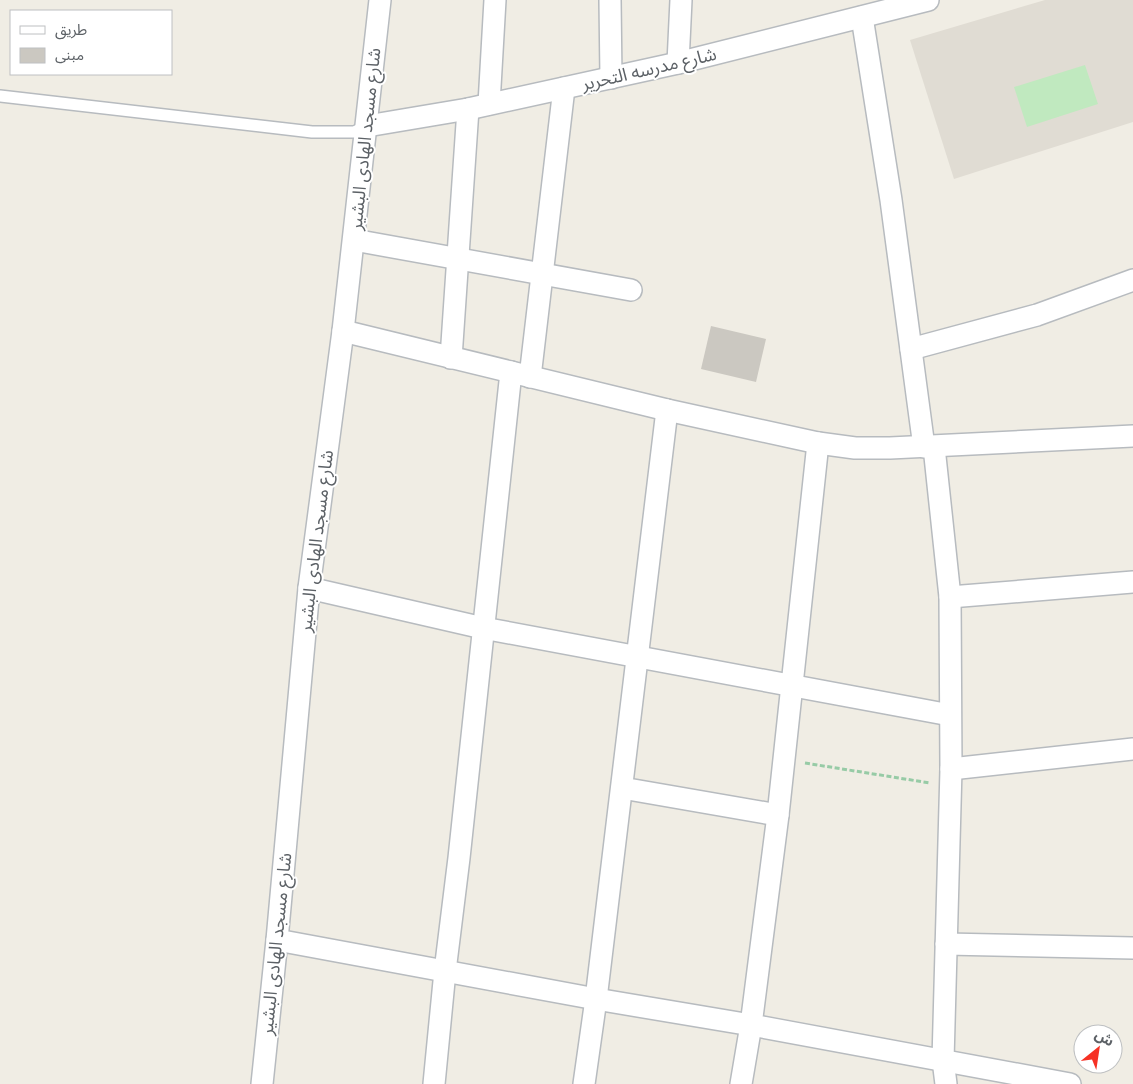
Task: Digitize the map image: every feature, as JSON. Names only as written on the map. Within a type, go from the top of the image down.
[{"type":"street","name":"شارع مسجد الهادى البشير","points":[[262,1084],[309,588],[354,240],[380,0]]},
{"type":"street","points":[[450,358],[458,258],[495,0]]},
{"type":"street","points":[[610,0],[611,78]]},
{"type":"street","points":[[678,63],[681,0]]},
{"type":"street","name":"شارع مدرسه التحرير","points":[[367,126],[479,107],[678,63],[928,0]]},
{"type":"street","points":[[862,16],[891,200],[911,349],[929,447],[950,597],[950,777],[944,1060],[946,1084]]},
{"type":"street","points":[[434,1084],[444,971],[459,858],[483,628],[520,374],[543,274],[564,88]]},
{"type":"street","points":[[354,240],[631,290]]},
{"type":"street","points":[[911,349],[1037,315],[1133,280]]},
{"type":"street","points":[[343,330],[450,358],[667,410],[818,443],[855,448],[929,447],[1133,436]]},
{"type":"street","points":[[584,1084],[622,788],[667,410]]},
{"type":"street","points":[[742,1084],[778,815],[818,443]]},
{"type":"street","points":[[950,597],[1133,582]]},
{"type":"street","points":[[309,588],[483,628],[950,716]]},
{"type":"street","points":[[950,777],[1133,750]]},
{"type":"street","points":[[622,788],[778,815]]},
{"type":"street","points":[[277,940],[1070,1084]]},
{"type":"street","points":[[946,944],[1133,948]]},
{"type":"lane","points":[[0,96],[312,132],[354,132],[367,126]]},
{"type":"path","points":[[784,759],[950,777]]},
{"type":"shaded area","points":[[1045,0],[1133,0],[1133,122],[954,179],[910,40]]},
{"type":"green space","points":[[1085,65],[1098,104],[1027,127],[1014,87]]},
{"type":"building","points":[[711,326],[766,339],[756,382],[701,369]]}]
